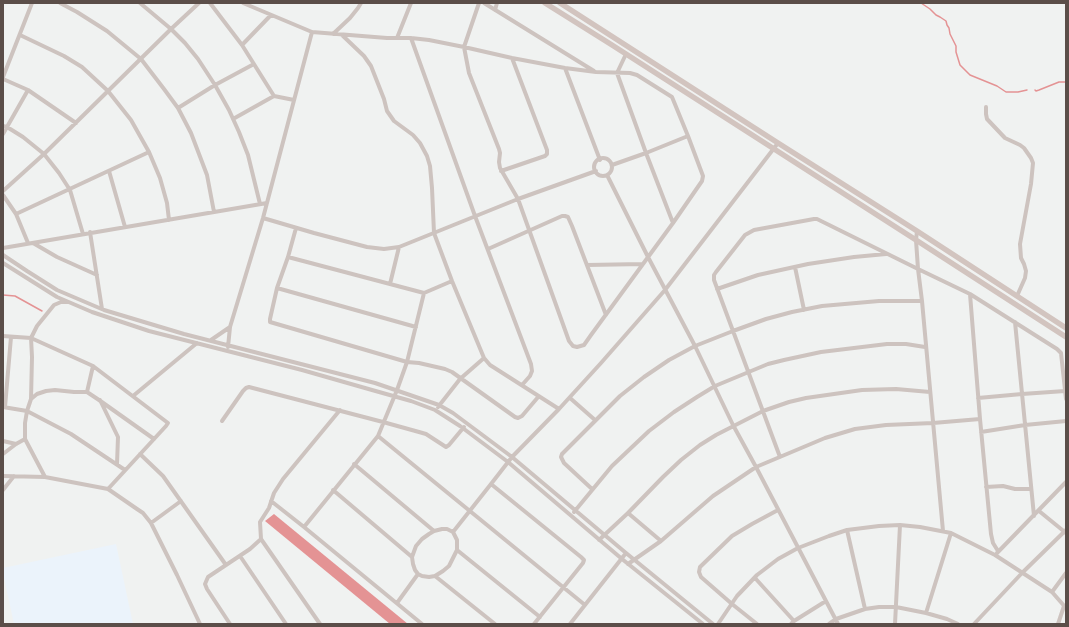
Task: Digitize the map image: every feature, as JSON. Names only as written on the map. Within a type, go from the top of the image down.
[{"type":"main road","points":[[545,3],[1066,337]]},
{"type":"main road","points":[[560,3],[917,230],[1066,328]]},
{"type":"street","points":[[32,3],[3,78],[28,90],[76,123]]},
{"type":"street","points":[[60,3],[107,31],[141,59],[178,108],[191,133],[205,168],[214,212]]},
{"type":"street","points":[[140,3],[185,43],[198,59],[215,85],[233,119],[248,155],[260,204]]},
{"type":"street","points":[[3,191],[44,154],[199,3]]},
{"type":"street","points":[[210,3],[242,45],[274,96]]},
{"type":"street","points":[[243,3],[312,32],[429,40],[464,47],[512,58],[565,68],[596,72],[630,73],[637,75],[672,97],[703,176],[700,184],[606,315],[584,344],[577,347],[573,346],[569,341],[518,199],[501,171],[499,149],[470,78],[464,47],[479,3]]},
{"type":"street","points":[[333,34],[350,18],[360,3]]},
{"type":"street","points":[[397,38],[411,3]]},
{"type":"street","points":[[484,3],[596,72]]},
{"type":"street","points":[[495,10],[497,3]]},
{"type":"street","points":[[242,45],[272,15]]},
{"type":"street","points":[[228,351],[230,327],[263,218],[312,32]]},
{"type":"street","points":[[20,35],[64,56],[82,67],[108,91],[131,120],[149,152],[160,178],[167,203],[169,220]]},
{"type":"street","points":[[342,35],[364,56],[371,66],[390,116],[394,121],[413,135],[420,143],[427,156],[430,166],[434,233],[484,358],[490,365],[560,409]]},
{"type":"street","points":[[411,38],[488,249],[532,364],[530,376],[522,385]]},
{"type":"street","points":[[626,54],[617,73],[673,223]]},
{"type":"street","points":[[501,171],[547,154],[547,150],[512,58]]},
{"type":"street","points":[[178,108],[215,85],[254,64]]},
{"type":"street","points":[[565,68],[600,160]]},
{"type":"street","points":[[3,134],[5,127],[28,90]]},
{"type":"street","points":[[233,119],[274,96],[294,100]]},
{"type":"street","points":[[986,107],[987,119],[1005,138],[1024,148],[1033,163],[1031,184],[1020,244],[1021,258],[1026,271],[1025,278],[1017,296]]},
{"type":"street","points":[[5,127],[23,137],[44,154],[59,173],[70,190],[83,234]]},
{"type":"street","points":[[612,165],[688,136]]},
{"type":"street","points":[[453,532],[512,457],[560,409],[665,290],[778,143]]},
{"type":"street","points":[[16,214],[149,152]]},
{"type":"street","points":[[600,160],[608,160],[612,165],[612,170],[607,175],[602,176],[597,174],[595,169],[596,163],[600,160]]},
{"type":"street","points":[[109,171],[125,227]]},
{"type":"street","points":[[263,218],[367,247],[384,249],[399,247],[518,199],[596,171]]},
{"type":"street","points":[[607,175],[648,258],[695,346],[733,426],[838,624]]},
{"type":"street","points":[[3,195],[16,214],[31,243],[97,275]]},
{"type":"street","points":[[3,248],[267,203]]},
{"type":"street","points":[[488,249],[562,216],[568,217],[606,315]]},
{"type":"street","points":[[780,457],[714,280],[714,275],[716,272],[745,235],[754,230],[817,219],[970,294],[1061,352],[1066,400]]},
{"type":"street","points":[[296,228],[277,288],[270,322],[407,362],[445,369],[452,372],[518,418],[522,416],[539,396]]},
{"type":"street","points":[[917,230],[916,240],[918,269],[943,531]]},
{"type":"street","points":[[90,232],[102,309]]},
{"type":"street","points":[[390,284],[399,247]]},
{"type":"street","points":[[717,289],[758,275],[808,264],[846,258],[888,254]]},
{"type":"street","points":[[3,256],[58,290],[112,313],[184,334],[375,383],[439,405],[453,413],[512,457],[604,535],[713,624]]},
{"type":"street","points":[[288,257],[424,293],[452,281]]},
{"type":"street","points":[[3,263],[68,302],[112,319],[147,330],[339,380],[395,396],[435,410],[463,428],[508,462],[570,516],[702,624]]},
{"type":"street","points":[[587,266],[643,264]]},
{"type":"street","points":[[795,267],[804,310]]},
{"type":"street","points":[[277,288],[416,328]]},
{"type":"street","points":[[304,526],[378,436],[395,396],[407,362],[424,293]]},
{"type":"street","points":[[970,294],[986,487],[991,534],[997,553]]},
{"type":"street","points":[[80,307],[82,300]]},
{"type":"street","points":[[592,489],[564,463],[561,457],[562,454],[620,396],[644,377],[670,360],[695,346],[766,319],[822,306],[878,301],[922,300]]},
{"type":"street","points":[[45,477],[25,439],[25,423],[31,399],[31,338],[37,326],[54,305],[61,302],[68,302]]},
{"type":"street","points":[[112,313],[112,319]]},
{"type":"street","points":[[1015,322],[1034,516]]},
{"type":"street","points":[[147,330],[149,324]]},
{"type":"street","points":[[211,340],[230,327]]},
{"type":"street","points":[[182,339],[184,334]]},
{"type":"street","points":[[3,336],[31,338],[93,366],[168,423],[108,488]]},
{"type":"street","points":[[11,337],[4,407],[27,411],[71,434],[125,470]]},
{"type":"street","points":[[133,396],[197,343]]},
{"type":"street","points":[[570,516],[612,466],[650,431],[674,412],[715,386],[768,364],[821,352],[887,344],[906,344],[925,347]]},
{"type":"street","points":[[263,360],[264,354]]},
{"type":"street","points":[[435,410],[460,378],[484,358]]},
{"type":"street","points":[[302,370],[303,364]]},
{"type":"street","points":[[87,392],[93,366]]},
{"type":"street","points":[[339,380],[340,374]]},
{"type":"street","points":[[222,421],[243,391],[249,387],[426,434],[446,447],[467,423]]},
{"type":"street","points":[[599,540],[658,482],[700,445],[716,435],[763,411],[806,398],[855,391],[896,389],[930,392]]},
{"type":"street","points":[[31,399],[37,394],[46,391],[55,390],[87,392],[154,439]]},
{"type":"street","points":[[978,398],[1065,391]]},
{"type":"street","points":[[570,398],[595,420]]},
{"type":"street","points":[[100,400],[118,437],[117,464]]},
{"type":"street","points":[[320,624],[261,539],[260,522],[269,508],[274,493],[283,479],[340,410]]},
{"type":"street","points":[[628,564],[661,541],[713,496],[756,468],[825,438],[855,429],[886,425],[933,424],[980,419]]},
{"type":"street","points":[[981,432],[1025,425],[1066,421]]},
{"type":"street","points":[[378,436],[585,605]]},
{"type":"street","points":[[3,454],[25,439]]},
{"type":"street","points":[[3,441],[16,444]]},
{"type":"street","points":[[140,454],[163,476],[226,565]]},
{"type":"street","points":[[354,464],[434,531]]},
{"type":"street","points":[[3,476],[45,477],[108,488],[143,513],[151,523],[200,624]]},
{"type":"street","points":[[3,490],[14,476]]},
{"type":"street","points":[[997,553],[1066,482]]},
{"type":"street","points":[[491,484],[584,560],[534,624]]},
{"type":"street","points":[[540,490],[545,485]]},
{"type":"street","points":[[986,487],[1003,486],[1016,489],[1031,489]]},
{"type":"street","points":[[333,490],[412,557]]},
{"type":"street","points":[[151,523],[181,501]]},
{"type":"street","points":[[271,501],[304,526],[422,624]]},
{"type":"street","points":[[757,624],[701,577],[699,572],[700,567],[732,536],[778,510]]},
{"type":"street","points":[[974,624],[1022,573],[1065,532],[1039,511]]},
{"type":"street","points":[[628,512],[661,541]]},
{"type":"street","points":[[895,624],[900,525]]},
{"type":"street","points":[[718,624],[737,596],[755,578],[778,559],[798,548],[847,530],[900,525],[951,533],[997,553],[1022,573],[1052,592],[1065,607],[1058,624]]},
{"type":"street","points":[[447,529],[453,532],[457,540],[457,550],[449,566],[435,576],[429,578],[418,574],[415,570],[412,557],[416,546],[422,539],[434,531],[447,529]]},
{"type":"street","points":[[847,530],[865,609]]},
{"type":"street","points":[[926,613],[951,533]]},
{"type":"street","points":[[230,624],[205,584],[208,577],[240,556],[261,539]]},
{"type":"street","points":[[457,550],[540,617]]},
{"type":"street","points":[[570,624],[626,553]]},
{"type":"street","points":[[240,556],[286,624]]},
{"type":"street","points":[[396,603],[418,574]]},
{"type":"street","points":[[1052,592],[1066,574]]},
{"type":"street","points":[[435,576],[495,624]]},
{"type":"street","points":[[755,578],[793,623],[826,601]]},
{"type":"street","points":[[667,596],[672,590]]},
{"type":"street","points":[[829,624],[836,619],[865,609],[896,607],[926,613],[958,624]]},
{"type":"street","points":[[692,616],[696,610]]},
{"type":"shaded area","points":[[274,514],[408,624],[390,624],[265,521]]},
{"type":"shaded area","points":[[116,544],[133,624],[14,624],[3,568]]},
{"type":"waterway","points":[[921,3],[946,21],[956,46],[956,52],[960,65],[970,75],[997,86],[1006,92],[1027,90]]},
{"type":"waterway","points":[[1035,90],[1036,91],[1059,82],[1066,82]]},
{"type":"waterway","points":[[3,295],[15,296],[42,311]]}]
